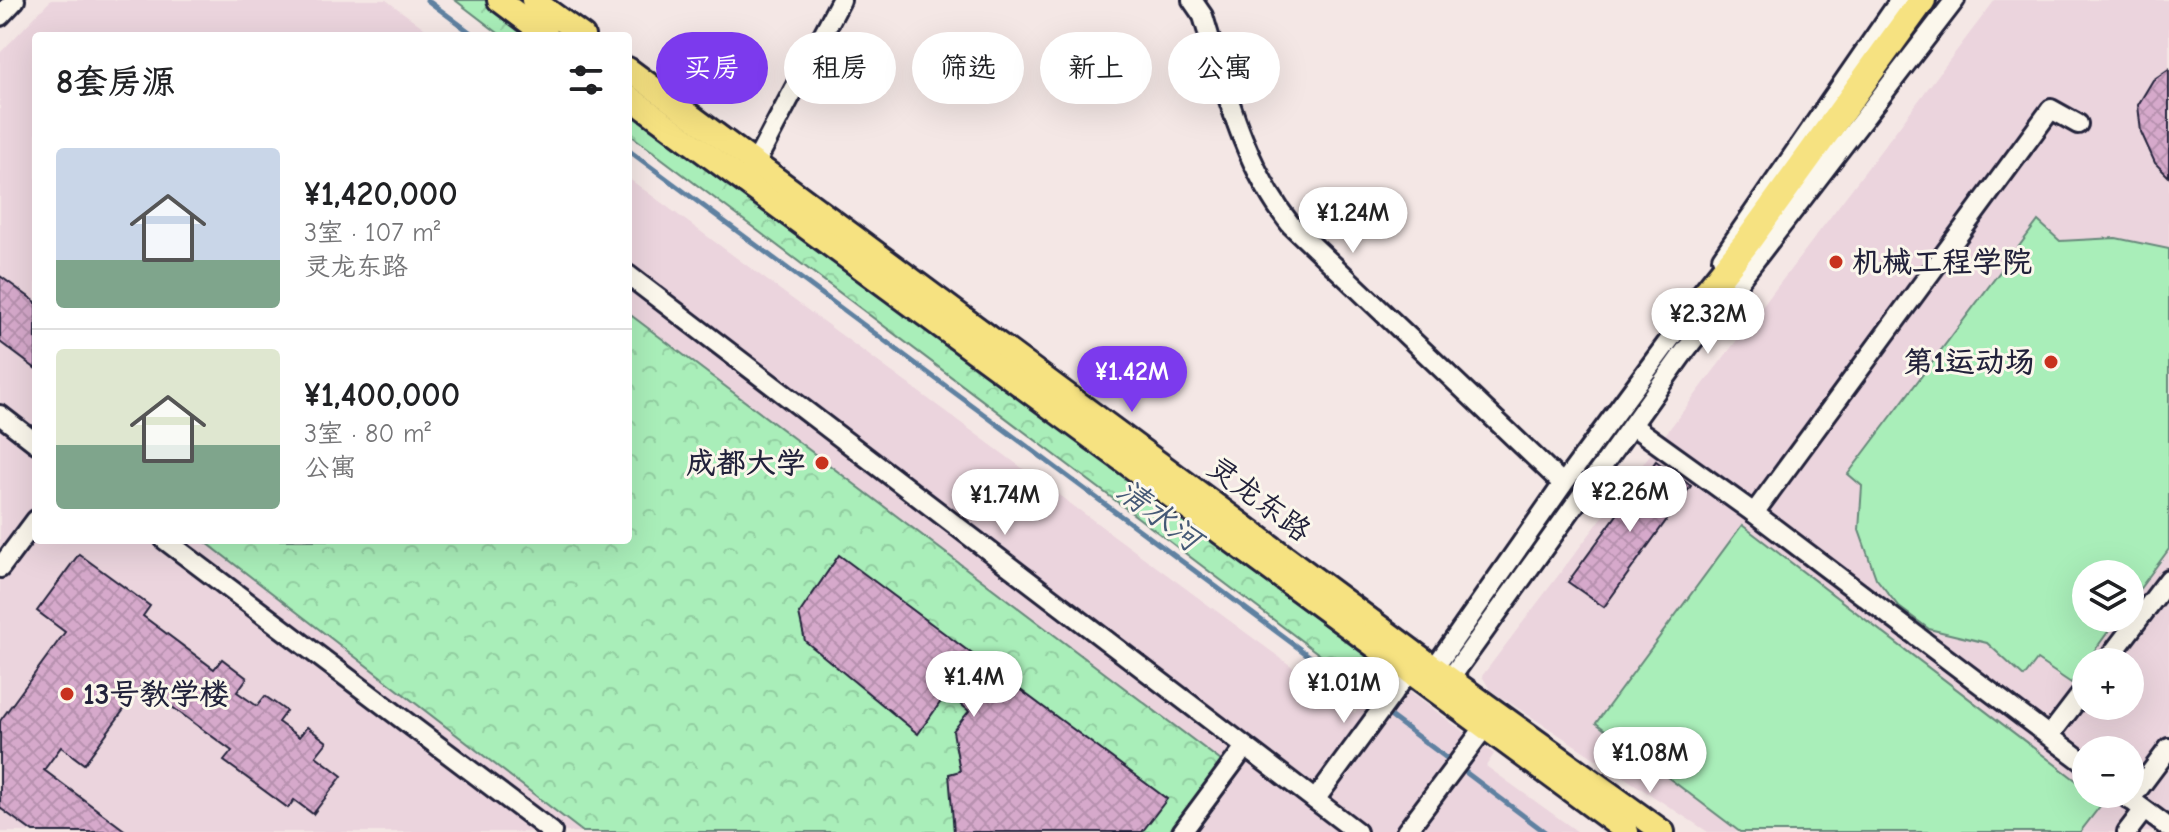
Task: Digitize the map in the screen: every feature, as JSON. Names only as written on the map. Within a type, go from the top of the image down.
[{"type":"highway","points":[[1688,316],[1747,242],[1922,0]]},
{"type":"main road","points":[[499,0],[542,32]]},
{"type":"main road","points":[[533,0],[577,32]]},
{"type":"main road","name":"灵龙东路","points":[[632,72],[750,172],[1425,682],[1663,832]]},
{"type":"main road","name":"灵龙东路","points":[[632,98],[750,172]]},
{"type":"main road","name":"灵龙东路","points":[[1425,682],[1477,737],[1627,832]]},
{"type":"street","points":[[0,16],[15,0]]},
{"type":"street","points":[[750,172],[841,0]]},
{"type":"street","points":[[1192,0],[1203,16],[1255,172],[1270,199],[1291,225],[1563,484]]},
{"type":"street","points":[[1425,682],[1563,484],[1688,316],[1736,234],[1900,0]]},
{"type":"street","points":[[1315,800],[1327,783],[1425,682],[1633,426],[1682,355],[1955,0]]},
{"type":"street","points":[[1754,513],[2051,109],[2078,124]]},
{"type":"street","points":[[632,278],[1357,832]]},
{"type":"street","points":[[0,415],[32,440]]},
{"type":"street","points":[[1633,426],[1754,513],[2072,753]]},
{"type":"street","points":[[0,568],[32,525]]},
{"type":"street","points":[[170,544],[552,832]]},
{"type":"street","points":[[2117,648],[2169,579]]},
{"type":"street","points":[[2050,735],[2072,706]]},
{"type":"street","points":[[1406,832],[1477,737]]},
{"type":"street","points":[[1182,832],[1245,747]]},
{"type":"street","points":[[2144,784],[2169,748]]},
{"type":"street","points":[[2127,832],[2131,808]]},
{"type":"street","points":[[2141,808],[2169,828]]},
{"type":"shaded area","name":"成都大学","points":[[51,0],[386,0],[430,32],[32,32],[32,544],[632,544],[632,181],[1355,713],[1383,672],[1494,754],[1486,766],[1578,832],[0,832],[0,53]]},
{"type":"shaded area","points":[[1995,0],[2169,0],[2169,832],[1708,832],[1490,690],[1482,676]]},
{"type":"green space","points":[[455,0],[487,0],[530,32],[497,32]]},
{"type":"green space","points":[[632,108],[1378,665],[1364,688],[632,136]]},
{"type":"green space","name":"第1运动场","points":[[2038,221],[2060,241],[2116,238],[2169,249],[2169,549],[2144,583],[2144,560],[2072,560],[2072,632],[2108,632],[2096,648],[2072,648],[2071,683],[2037,660],[2024,677],[1987,643],[1929,629],[1899,607],[1876,578],[1859,530],[1862,486],[1848,474]]},
{"type":"green space","points":[[632,316],[1225,764],[1172,832],[583,832],[208,544],[632,544]]},
{"type":"green space","points":[[1742,525],[2072,777],[2072,808],[2099,808],[2080,832],[1740,832],[1596,723]]},
{"type":"building","points":[[2169,69],[2169,177],[2155,163],[2141,132],[2138,105],[2153,80]]},
{"type":"building","points":[[0,276],[32,299],[32,366],[0,342]]},
{"type":"building","points":[[1656,461],[1691,486],[1604,607],[1568,582]]},
{"type":"building","name":"13号教学楼","points":[[79,554],[150,606],[143,616],[214,669],[222,659],[247,678],[237,692],[257,706],[265,696],[286,711],[278,722],[299,737],[307,727],[327,742],[316,756],[342,776],[313,814],[294,800],[288,808],[224,761],[232,751],[142,685],[84,764],[61,747],[44,770],[127,832],[33,832],[0,808],[0,721],[65,632],[37,611]]},
{"type":"building","points":[[839,555],[1167,799],[1142,832],[954,832],[949,774],[960,771],[953,731],[969,711],[947,693],[918,734],[805,641],[799,614]]},
{"type":"waterway","name":"清水河","points":[[427,0],[470,32]]},
{"type":"waterway","name":"清水河","points":[[632,153],[1378,707]]},
{"type":"waterway","name":"清水河","points":[[1386,713],[1452,762]]},
{"type":"waterway","name":"清水河","points":[[1460,768],[1545,832]]},
{"type":"place","name":"机械工程学院","points":[[1836,262]]},
{"type":"place","name":"第1运动场","points":[[2051,362]]},
{"type":"place","name":"成都大学","points":[[822,463]]},
{"type":"place","name":"13号教学楼","points":[[67,694]]}]
